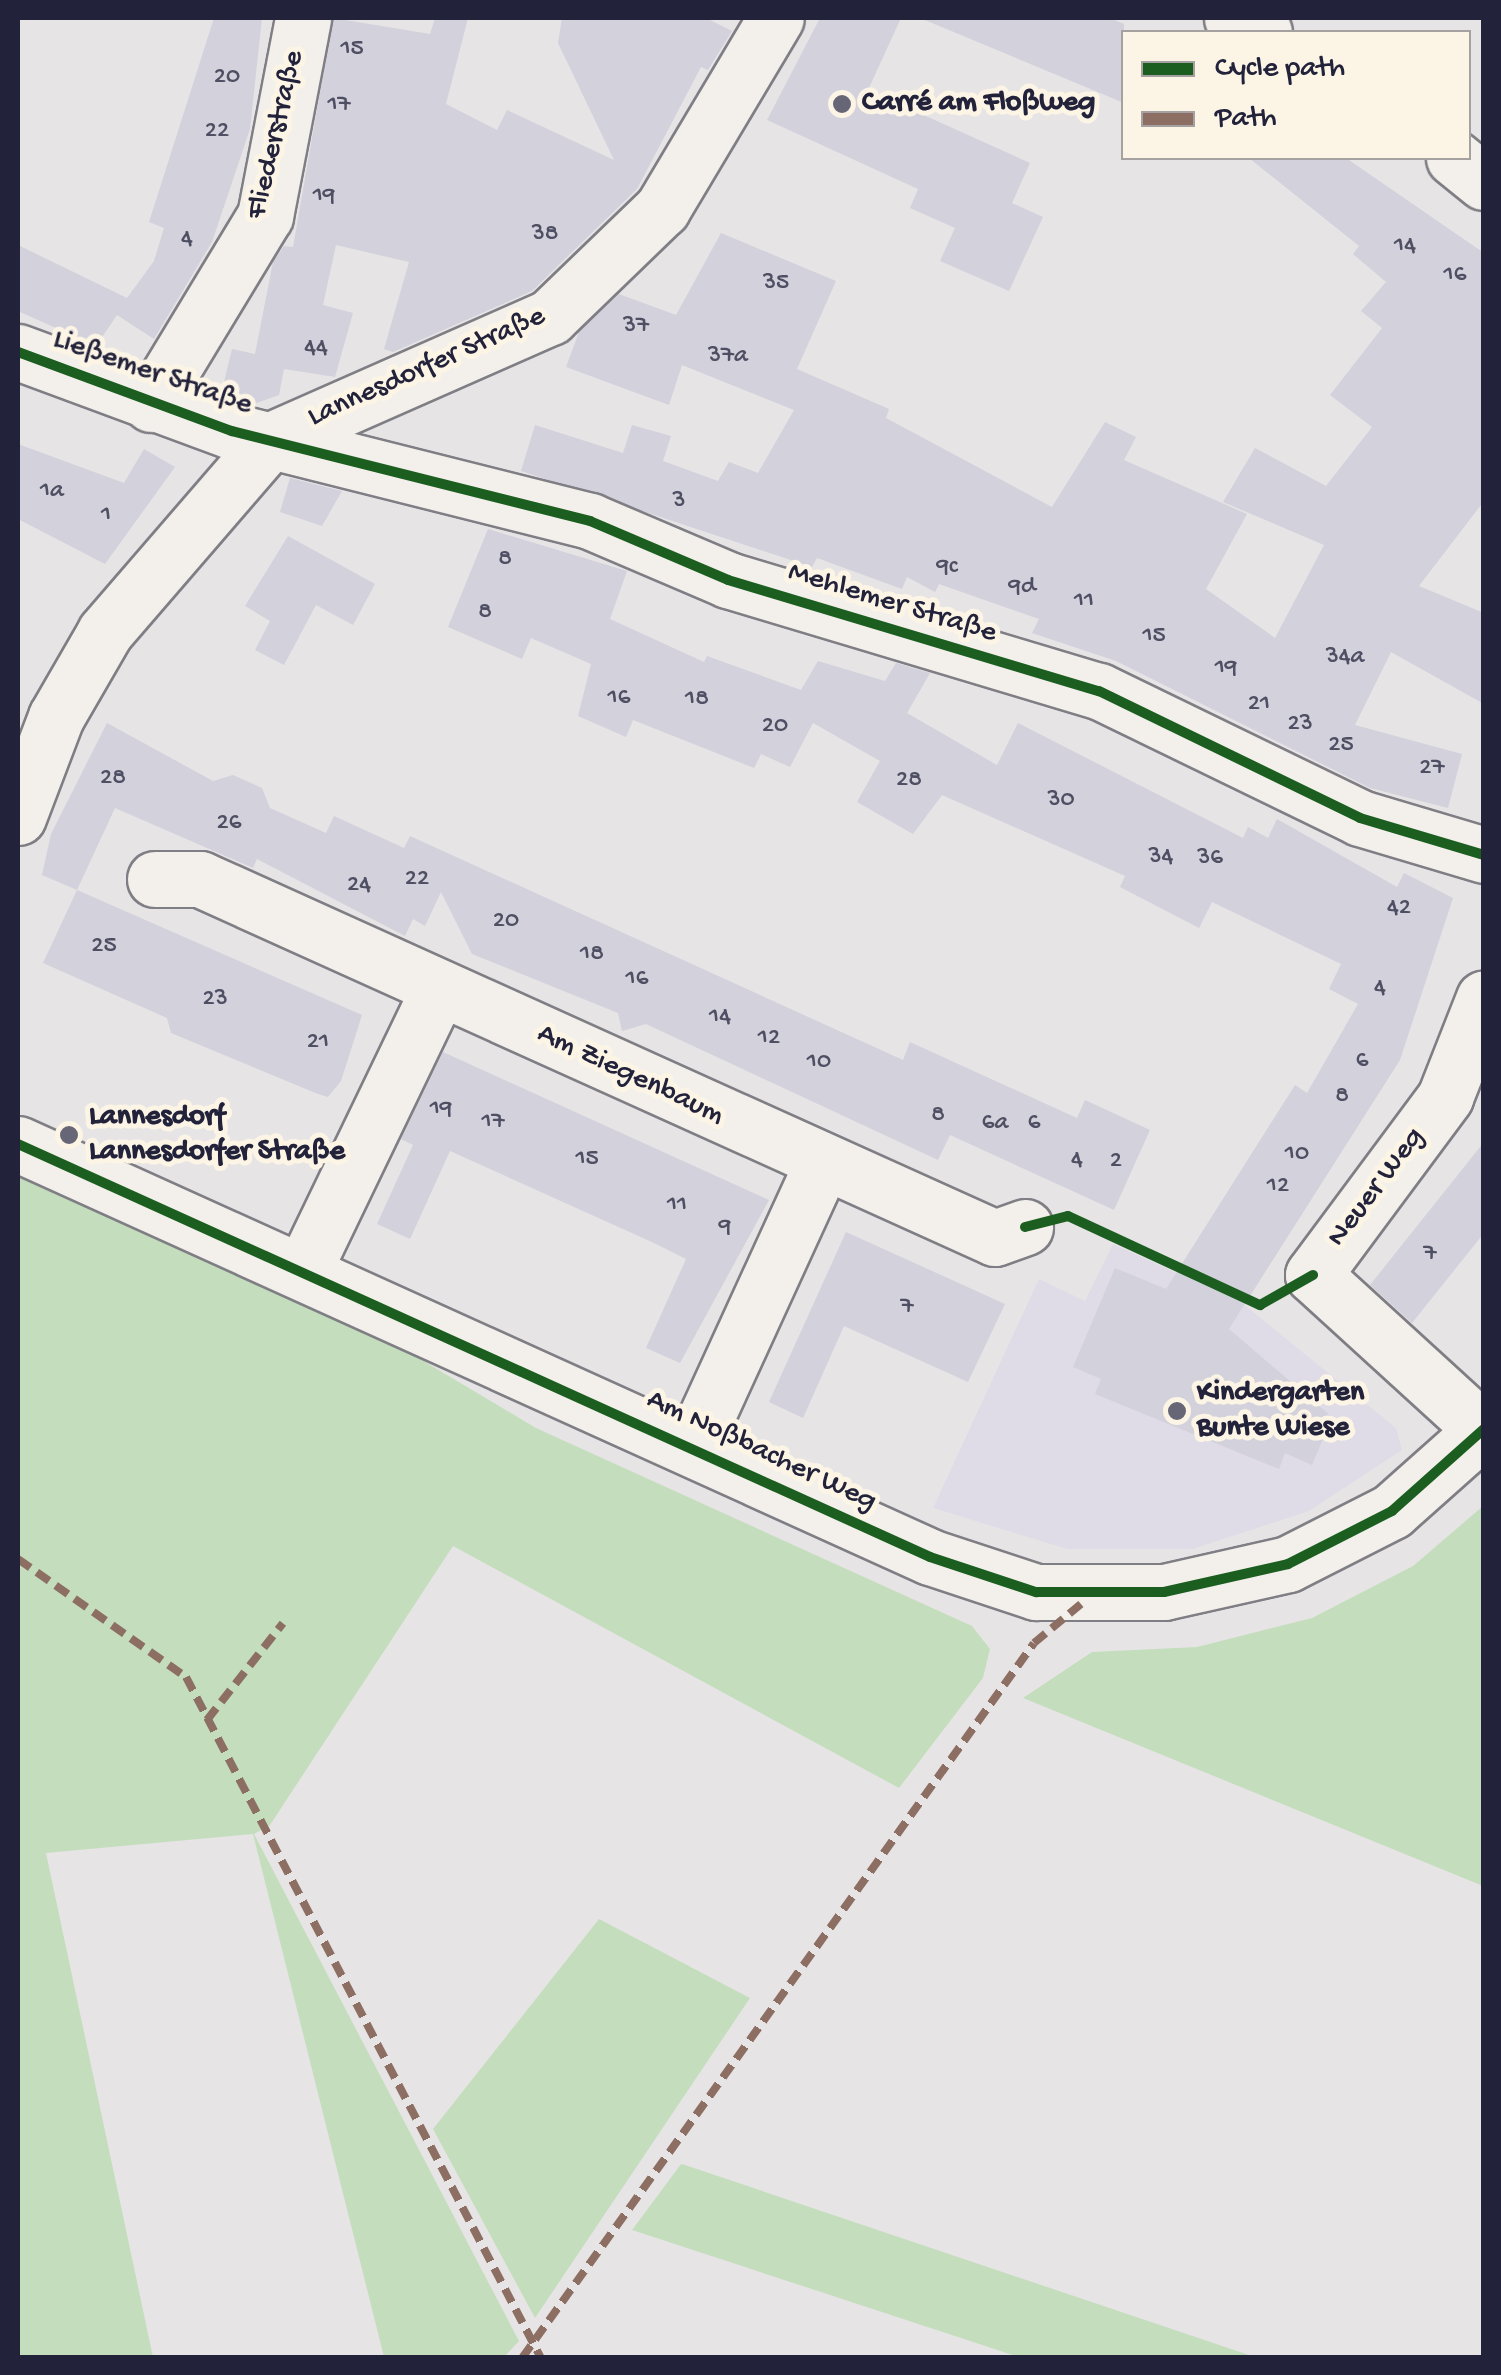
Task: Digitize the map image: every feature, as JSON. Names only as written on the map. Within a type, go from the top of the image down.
[{"type":"street","name":"Fliederstraße","points":[[151,404],[265,216],[303,18]]},
{"type":"street","name":"Lannesdorfer Straße","points":[[18,817],[56,717],[106,632],[271,440],[550,317],[662,209],[776,18]]},
{"type":"street","points":[[1232,18],[1259,30]]},
{"type":"street","points":[[1456,160],[1484,182]]},
{"type":"street","name":"Ließemer Straße","points":[[18,352],[151,404],[271,440]]},
{"type":"street","name":"Mehlemer Straße","points":[[271,440],[590,521],[728,580],[1099,691],[1360,818],[1484,854]]},
{"type":"street","name":"Am Ziegenbaum","points":[[156,879],[200,879],[822,1164],[995,1238],[1026,1227]]},
{"type":"street","points":[[304,1268],[438,988]]},
{"type":"street","name":"Neuer Weg","points":[[1483,1429],[1313,1275],[1445,1097],[1484,998]]},
{"type":"street","name":"Am Noßbacher Weg","points":[[18,1144],[304,1268],[967,1571],[1087,1599],[1288,1564],[1392,1511],[1483,1429]]},
{"type":"street","points":[[692,1448],[822,1164]]},
{"type":"shaded area","name":"Kindergarten Bunte Wiese","points":[[1113,1244],[1242,1303],[1396,1428],[1402,1450],[1309,1511],[1193,1549],[1067,1549],[933,1508],[1039,1279],[1085,1301]]},
{"type":"green space","points":[[18,1164],[321,1300],[536,1428],[972,1626],[990,1649],[983,1678],[899,1788],[453,1546],[270,1825],[254,1834],[519,2341],[504,2357],[384,2357],[253,1834],[46,1853],[153,2357],[18,2357]]},
{"type":"green space","points":[[1483,1506],[1483,1886],[1023,1698],[1092,1652],[1197,1647],[1312,1618],[1413,1566]]},
{"type":"green space","points":[[599,1919],[750,1998],[535,2318],[433,2129]]},
{"type":"green space","points":[[681,2164],[1255,2357],[1019,2357],[632,2230]]},
{"type":"building","points":[[214,18],[262,18],[250,129],[212,242],[154,339],[117,315],[96,346],[18,311],[18,245],[127,298],[154,261],[164,228],[149,222]]},
{"type":"building","points":[[333,18],[430,34],[435,18],[468,18],[446,104],[497,130],[507,110],[614,160],[558,43],[562,18],[706,18],[732,31],[708,70],[701,67],[637,189],[532,291],[393,352],[384,349],[409,262],[336,245],[323,305],[353,313],[335,377],[284,369],[279,395],[254,404],[221,394],[232,349],[255,354],[273,262],[284,246],[293,247]]},
{"type":"building","points":[[820,18],[901,18],[868,90],[1030,163],[1012,203],[1043,217],[1009,291],[940,261],[955,228],[910,208],[918,189],[767,120]]},
{"type":"building","points":[[920,18],[1110,18],[1124,24],[1121,102]]},
{"type":"building","points":[[1252,160],[1349,160],[1484,253],[1484,501],[1419,586],[1484,613],[1484,704],[1391,652],[1355,725],[1462,754],[1448,808],[1370,788],[1116,661],[1032,633],[1039,619],[939,584],[935,592],[907,577],[902,589],[817,558],[812,567],[521,471],[535,425],[623,453],[632,425],[671,436],[663,461],[718,481],[729,462],[758,473],[794,410],[682,365],[669,405],[566,367],[579,332],[619,294],[676,315],[721,233],[836,281],[797,369],[889,409],[886,418],[1052,507],[1105,422],[1136,437],[1124,460],[1247,514],[1206,589],[1275,638],[1324,545],[1223,502],[1255,448],[1326,486],[1372,427],[1330,395],[1382,328],[1361,311],[1386,282],[1353,254],[1359,246]]},
{"type":"building","points":[[18,444],[124,483],[144,449],[175,467],[105,564],[18,519]]},
{"type":"building","points":[[290,478],[342,491],[322,526],[280,512]]},
{"type":"building","points":[[488,529],[627,571],[610,619],[704,662],[707,656],[801,690],[818,661],[885,681],[896,663],[930,673],[907,713],[997,765],[1018,723],[1243,838],[1248,827],[1268,838],[1277,819],[1397,887],[1404,873],[1453,898],[1400,1060],[1229,1329],[1332,1417],[1312,1465],[1285,1453],[1279,1469],[1095,1394],[1101,1379],[1073,1367],[1115,1268],[1166,1289],[1295,1085],[1307,1093],[1358,1004],[1329,989],[1341,964],[1212,902],[1199,928],[1120,887],[1125,876],[942,795],[913,834],[857,802],[880,761],[813,723],[790,767],[761,754],[754,768],[633,720],[626,737],[578,716],[591,664],[531,638],[522,659],[448,627]]},
{"type":"building","points":[[288,536],[375,584],[353,625],[316,605],[284,665],[255,650],[270,621],[245,606]]},
{"type":"building","points":[[107,723],[213,781],[233,775],[262,788],[270,808],[326,833],[334,816],[404,848],[410,836],[903,1060],[910,1042],[1077,1118],[1085,1100],[1150,1130],[1114,1210],[950,1135],[938,1160],[646,1024],[622,1031],[618,1013],[472,954],[441,892],[425,926],[413,919],[405,936],[257,859],[253,868],[115,808],[77,890],[42,875],[51,834]]},
{"type":"building","points":[[77,890],[362,1015],[341,1081],[328,1097],[318,1094],[171,1033],[167,1018],[43,963]]},
{"type":"building","points":[[443,1052],[769,1200],[680,1363],[646,1348],[686,1259],[654,1243],[450,1151],[410,1239],[377,1224],[413,1145],[401,1139]]},
{"type":"building","points":[[1484,1142],[1484,1233],[1412,1323],[1370,1285]]},
{"type":"building","points":[[846,1232],[1005,1304],[968,1382],[844,1326],[803,1418],[769,1402]]},
{"type":"marked path","points":[[18,1559],[186,1677],[541,2358]]},
{"type":"marked path","points":[[522,2358],[1034,1643],[1087,1599]]},
{"type":"marked path","points":[[207,1720],[283,1623]]},
{"type":"cycle path","points":[[18,352],[232,431],[590,521],[728,580],[1099,691],[1360,818],[1484,855]]},
{"type":"cycle path","points":[[18,1144],[930,1557],[1036,1592],[1164,1592],[1288,1564],[1392,1511],[1484,1429]]},
{"type":"cycle path","points":[[1025,1227],[1068,1216],[1260,1305],[1313,1275]]},
{"type":"place","name":"Carré am Floßweg","points":[[842,104]]},
{"type":"place","name":"Lannesdorf Lannesdorfer Straße","points":[[69,1135]]},
{"type":"place","name":"Kindergarten Bunte Wiese","points":[[1177,1411]]}]
